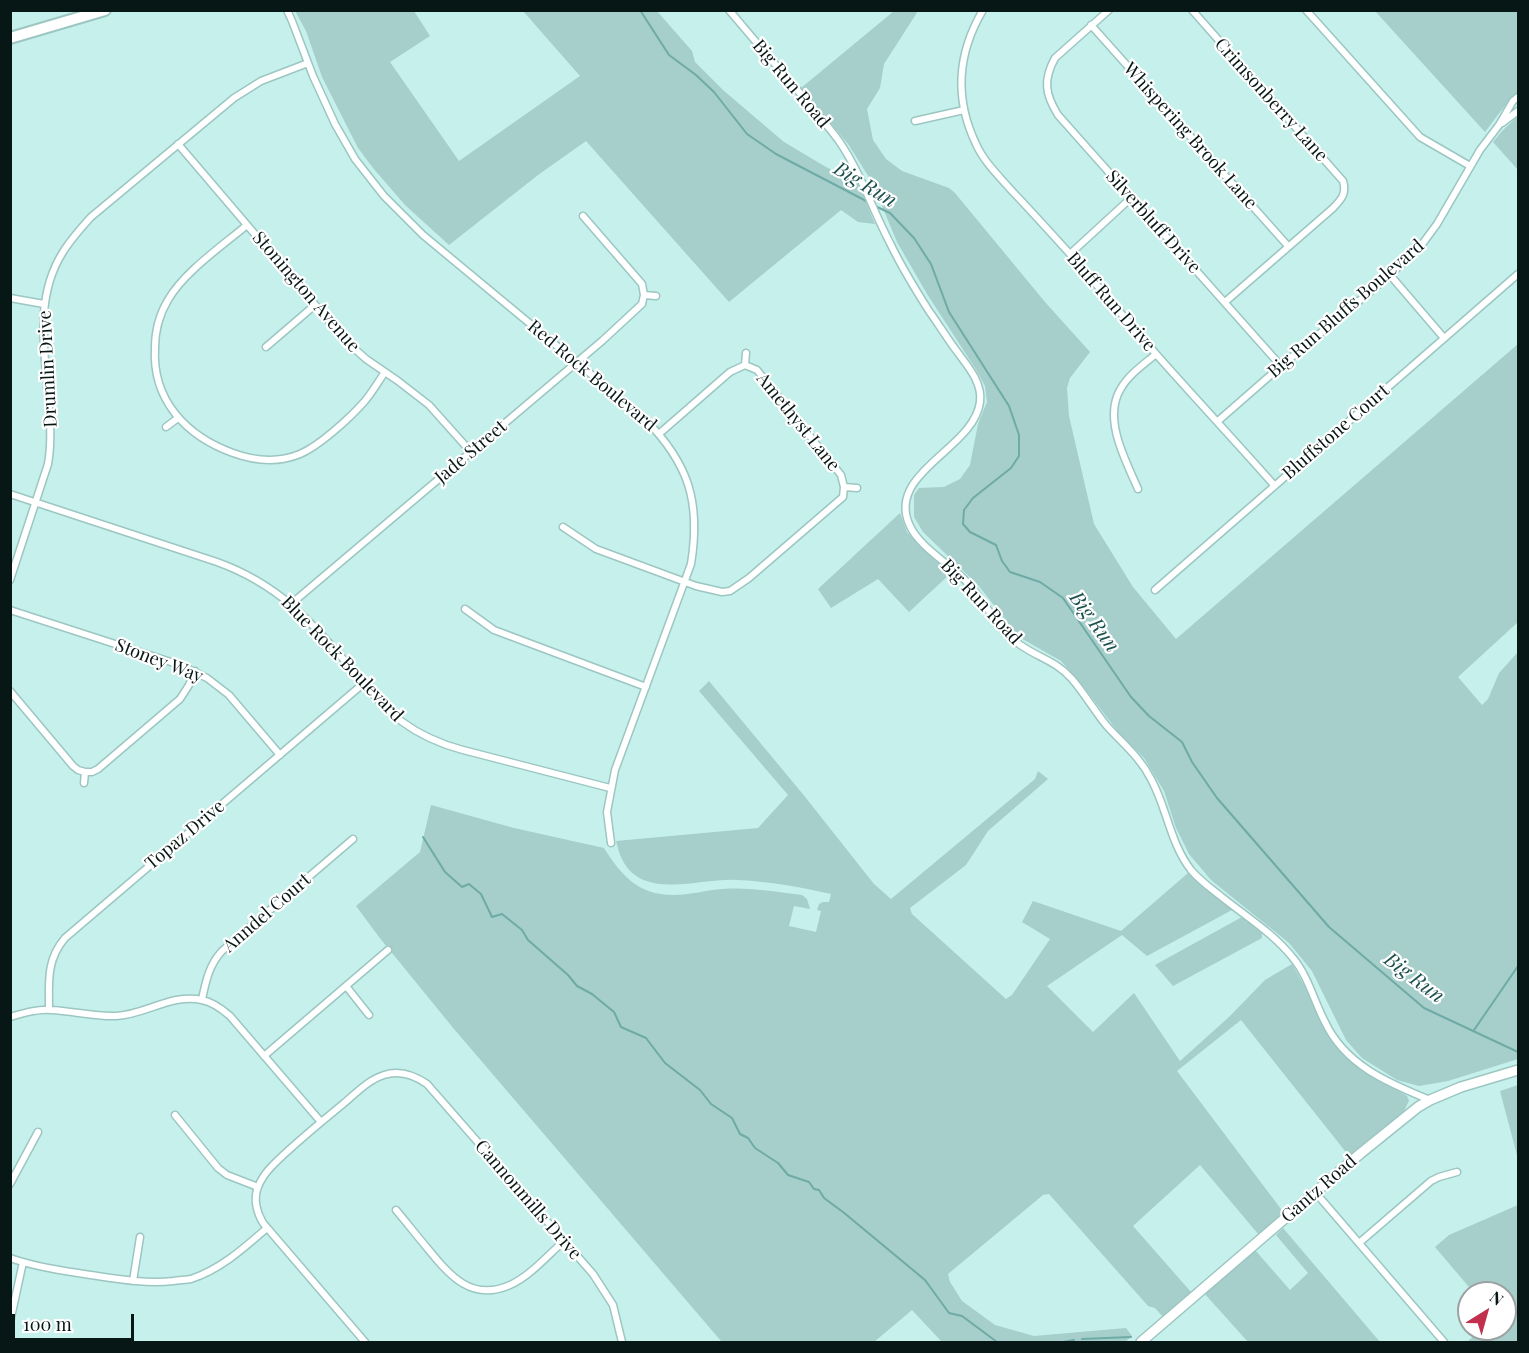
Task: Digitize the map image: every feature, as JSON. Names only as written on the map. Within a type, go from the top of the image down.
[{"type":"main road","points":[[10,38],[105,10]]},
{"type":"main road","name":"Gantz Road","points":[[1141,1342],[1384,1133],[1430,1100],[1461,1087],[1518,1070]]},
{"type":"street","name":"Red Rock Boulevard","points":[[287,10],[326,105],[344,142],[384,196],[423,235],[660,433],[672,449],[690,488],[695,538],[691,564],[686,583],[615,770],[607,812],[611,843]]},
{"type":"street","name":"Big Run Road","points":[[729,10],[838,140],[850,158],[863,182],[889,243],[920,296],[967,365],[980,392],[980,407],[973,421],[955,443],[919,476],[911,490],[906,512],[910,527],[919,540],[965,579],[1016,643],[1061,668],[1072,679],[1111,730],[1137,757],[1159,794],[1182,857],[1208,886],[1247,916],[1290,954],[1302,970],[1326,1025],[1340,1046],[1370,1072],[1400,1088],[1430,1100]]},
{"type":"street","name":"Bluff Run Drive","points":[[983,10],[974,25],[962,61],[961,83],[964,110],[977,146],[986,161],[1274,485]]},
{"type":"street","points":[[1091,25],[1109,10]]},
{"type":"street","name":"Crimsonberry Lane","points":[[1192,10],[1343,181],[1343,199],[1288,246]]},
{"type":"street","points":[[1306,10],[1420,137],[1470,166]]},
{"type":"street","name":"Silverbluff Drive","points":[[1091,25],[1054,57],[1047,78],[1050,102],[1058,115],[1281,366]]},
{"type":"street","name":"Whispering Brook Lane","points":[[1091,25],[1288,246]]},
{"type":"street","name":"Drumlin Drive","points":[[10,580],[48,464],[51,440],[44,345],[44,304],[52,274],[62,254],[92,217],[234,98],[261,81],[308,63]]},
{"type":"street","name":"Big Run Bluffs Boulevard","points":[[1218,422],[1423,243],[1437,225],[1470,166],[1513,101],[1518,97]]},
{"type":"street","points":[[915,121],[964,110]]},
{"type":"street","name":"Big Run Bluffs Boulevard","points":[[1499,125],[1518,111]]},
{"type":"street","name":"Stonington Avenue","points":[[178,144],[346,341],[366,359],[429,405],[471,452]]},
{"type":"street","points":[[1070,254],[1131,198]]},
{"type":"street","points":[[583,216],[642,284],[644,295],[656,296]]},
{"type":"street","points":[[247,225],[190,272],[168,300],[161,316],[155,333],[154,364],[162,393],[178,418],[196,434],[215,446],[254,459],[284,459],[302,454],[317,444],[364,402],[385,372]]},
{"type":"street","points":[[1225,302],[1288,246]]},
{"type":"street","name":"Bluffstone Court","points":[[1155,590],[1518,274]]},
{"type":"street","points":[[1389,275],[1444,338]]},
{"type":"street","name":"Jade Street","points":[[291,604],[577,362],[642,304],[644,295]]},
{"type":"street","points":[[10,298],[44,304]]},
{"type":"street","points":[[266,347],[315,305]]},
{"type":"street","points":[[745,365],[746,353]]},
{"type":"street","points":[[1138,489],[1116,434],[1114,407],[1119,391],[1129,378],[1156,354]]},
{"type":"street","name":"Amethyst Lane","points":[[660,433],[730,372],[745,365],[757,370],[841,475],[844,487]]},
{"type":"street","points":[[166,427],[178,418]]},
{"type":"street","points":[[563,527],[596,549],[686,583],[722,592],[730,591],[843,497],[844,487],[857,488]]},
{"type":"street","name":"Blue Rock Boulevard","points":[[10,494],[232,567],[259,581],[291,604],[316,628],[386,708],[420,734],[441,744],[610,788]]},
{"type":"street","points":[[465,609],[494,630],[646,687]]},
{"type":"street","name":"Stoney Way","points":[[10,610],[195,671],[229,695],[279,755]]},
{"type":"street","points":[[10,691],[73,766],[78,770],[92,772],[180,699],[195,671]]},
{"type":"street","name":"Topaz Drive","points":[[49,1010],[50,967],[58,946],[65,938],[364,683]]},
{"type":"street","points":[[84,783],[85,772]]},
{"type":"street","name":"Anndel Court","points":[[202,999],[209,969],[214,959],[352,839]]},
{"type":"street","points":[[264,1056],[388,951]]},
{"type":"street","points":[[346,986],[369,1015]]},
{"type":"street","points":[[10,1017],[49,1010],[116,1016],[188,999],[202,999],[222,1009],[321,1122],[272,1165],[265,1174],[256,1194],[260,1217],[365,1342]]},
{"type":"street","name":"Cannonmills Drive","points":[[321,1122],[375,1078],[391,1073],[419,1078],[434,1091],[592,1274],[613,1305],[622,1342]]},
{"type":"street","points":[[175,1115],[226,1175],[258,1187]]},
{"type":"street","points":[[10,1184],[38,1132]]},
{"type":"street","points":[[1359,1243],[1431,1181],[1457,1172]]},
{"type":"street","points":[[1315,1192],[1444,1342]]},
{"type":"street","points":[[396,1210],[447,1272],[470,1287],[498,1289],[510,1285],[523,1277],[564,1241]]},
{"type":"street","points":[[10,1258],[75,1272],[133,1281],[161,1282],[190,1279],[216,1268],[240,1252],[267,1228]]},
{"type":"street","points":[[133,1281],[140,1237]]},
{"type":"street","points":[[10,1322],[23,1262]]},
{"type":"shaded area","points":[[295,11],[414,11],[430,36],[390,62],[459,161],[580,76],[523,11],[657,11],[692,51],[695,62],[723,90],[784,142],[858,183],[875,224],[858,222],[841,210],[729,302],[586,141],[538,175],[449,245],[405,205],[358,148],[322,77],[306,31]]},
{"type":"shaded area","points":[[894,11],[918,11],[884,64],[880,88],[867,109],[873,140],[886,159],[902,171],[949,188],[955,193],[1045,302],[1090,352],[1070,378],[1067,388],[1069,416],[1094,524],[1133,587],[1176,639],[1518,344],[1518,622],[1458,677],[1482,705],[1488,699],[1499,673],[1518,652],[1518,1059],[1448,1081],[1419,1086],[1397,1080],[1362,1058],[1346,1040],[1312,971],[1289,943],[1211,880],[1189,854],[1176,828],[1164,791],[1144,758],[1118,732],[1061,661],[1019,637],[978,585],[923,532],[914,517],[914,495],[919,488],[944,487],[960,479],[970,465],[978,424],[987,402],[985,386],[897,242],[872,182],[848,144],[801,88]]},
{"type":"shaded area","points":[[1375,11],[1518,11],[1518,92],[1485,132]]},
{"type":"shaded area","points":[[1518,116],[1518,170],[1493,142]]},
{"type":"shaded area","points":[[900,513],[907,532],[950,574],[909,612],[878,579],[831,608],[818,589]]},
{"type":"shaded area","points":[[709,681],[874,884],[891,899],[1035,779],[1038,771],[1048,779],[988,831],[966,865],[910,908],[912,914],[1006,999],[1012,995],[1050,939],[1022,922],[1033,901],[1121,931],[1188,873],[1232,910],[1147,956],[1122,935],[1047,986],[1093,1032],[1134,993],[1180,1061],[1229,1017],[1265,980],[1292,964],[1339,1046],[1364,1071],[1407,1096],[1409,1101],[1404,1111],[1349,1156],[1241,1020],[1177,1071],[1284,1213],[1259,1235],[1200,1165],[1133,1226],[1191,1292],[1163,1317],[1155,1308],[1148,1306],[1049,1194],[1043,1195],[948,1274],[950,1282],[962,1301],[995,1325],[1034,1336],[1126,1328],[1132,1336],[1125,1342],[942,1342],[912,1310],[874,1342],[720,1342],[454,1029],[356,906],[420,852],[431,805],[514,828],[604,848],[617,867],[632,882],[661,894],[679,895],[733,889],[802,895],[807,899],[810,909],[794,906],[789,926],[816,932],[821,911],[817,910],[819,904],[829,902],[831,894],[748,881],[722,880],[689,884],[657,884],[643,880],[631,872],[621,857],[616,841],[758,828],[788,795],[699,691]]},
{"type":"shaded area","points":[[1242,917],[1262,933],[1262,938],[1173,986],[1155,965]]},
{"type":"shaded area","points":[[1518,1085],[1518,1159],[1500,1091]]},
{"type":"shaded area","points":[[1518,1205],[1518,1342],[1468,1342],[1517,1341],[1517,1281],[1464,1281],[1435,1247],[1449,1235]]},
{"type":"shaded area","points":[[1283,1228],[1380,1342],[1248,1342],[1204,1293],[1255,1250],[1290,1290],[1308,1273],[1276,1235]]},
{"type":"waterway","name":"Big Run","points":[[640,10],[669,55],[714,92],[747,134],[776,154],[870,203]]},
{"type":"waterway","name":"Big Run","points":[[875,206],[890,213],[914,238],[931,264],[949,312],[1009,406],[1019,435],[1019,456],[1011,468],[973,498],[964,510],[963,524],[970,532],[996,545],[1002,561],[1010,572],[1040,582],[1063,598],[1131,697],[1149,716],[1182,742],[1192,762],[1217,798],[1329,927],[1424,1008],[1518,1052]]},
{"type":"waterway","points":[[423,837],[445,872],[462,887],[469,884],[481,894],[492,917],[502,914],[522,930],[528,940],[568,975],[577,986],[592,994],[614,1012],[621,1027],[646,1038],[665,1063],[700,1090],[711,1104],[732,1118],[740,1134],[748,1138],[755,1148],[778,1163],[788,1175],[809,1182],[814,1189],[819,1190],[824,1198],[925,1280],[949,1313],[962,1316],[997,1342]]},
{"type":"waterway","points":[[1474,1030],[1518,966]]},
{"type":"waterway","points":[[1082,1339],[1131,1337]]},
{"type":"waterway","points":[[1063,1342],[1074,1340]]}]
